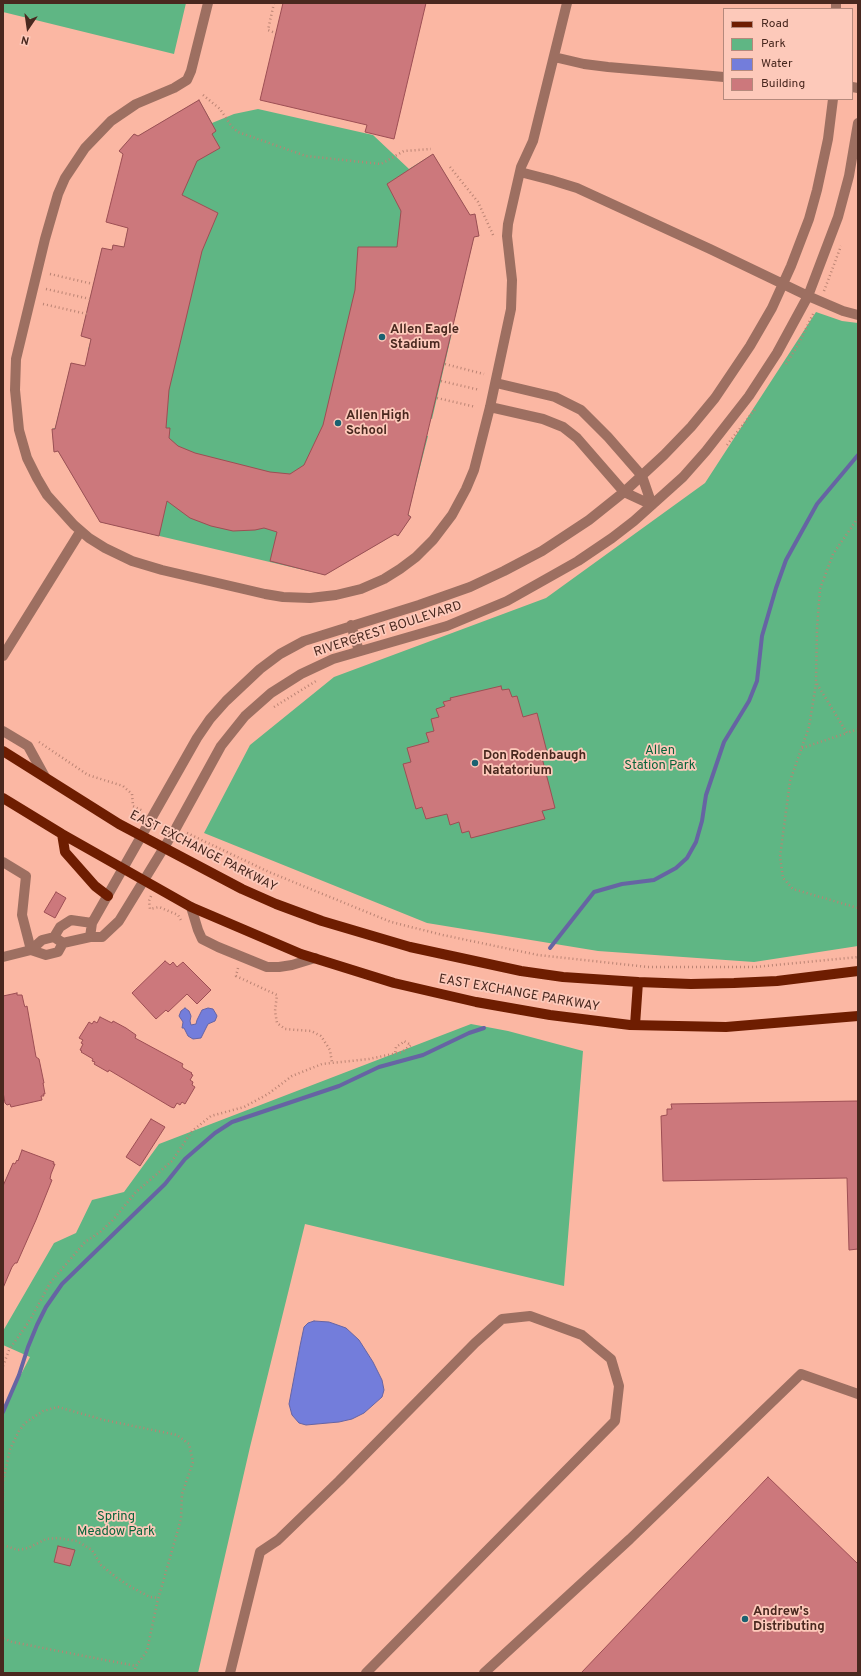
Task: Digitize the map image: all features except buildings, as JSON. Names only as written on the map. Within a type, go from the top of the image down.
[{"type":"main road","name":"EAST EXCHANGE PARKWAY","points":[[3,751],[142,836],[242,889],[268,901],[335,925],[404,946],[445,956],[521,971],[563,977],[638,982],[691,984],[741,983],[784,980],[858,971]]},
{"type":"main road","name":"EAST EXCHANGE PARKWAY","points":[[3,798],[62,834],[191,907],[264,939],[315,958],[394,983],[476,1002],[550,1015],[635,1025],[726,1028],[858,1016]]},
{"type":"main road","points":[[62,834],[65,852],[95,886],[108,896]]},
{"type":"main road","points":[[635,1025],[638,982]]},
{"type":"street","points":[[208,3],[191,71],[187,80],[174,88],[136,104],[110,121],[95,136],[65,178],[54,204],[16,359],[14,380],[17,418],[24,447],[37,478],[59,511],[80,532],[104,548],[137,563],[156,569],[265,594],[283,597],[310,598],[353,591],[375,583],[400,569],[426,548],[440,531],[460,501],[471,479],[496,383],[511,309],[512,280],[507,229],[520,172],[533,141],[567,3]]},
{"type":"street","points":[[554,57],[592,65],[723,77]]},
{"type":"street","name":"RIVERCREST BOULEVARD","points":[[833,100],[828,139],[814,202],[800,245],[783,284],[750,346],[714,398],[679,440],[624,492],[574,531],[542,552],[470,587],[434,600],[314,637],[288,649],[266,664],[234,693],[210,719],[197,738],[92,922],[90,937],[102,937],[119,921],[144,881],[221,746],[245,716],[271,693],[291,680],[323,663],[359,651],[447,626],[507,601],[588,555],[612,538],[652,505],[694,465],[737,413],[777,353],[808,296],[838,217],[849,176],[858,123]]},
{"type":"street","points":[[520,172],[577,188],[819,301],[850,314],[858,315]]},
{"type":"street","points":[[496,383],[555,397],[580,410],[608,437],[642,476],[652,505]]},
{"type":"street","points":[[490,407],[543,419],[563,427],[576,438],[624,492],[652,505]]},
{"type":"street","points":[[3,656],[80,532]]},
{"type":"street","points":[[351,625],[359,651]]},
{"type":"street","points":[[3,731],[28,746],[45,777]]},
{"type":"street","points":[[3,862],[26,876],[22,914],[31,950]]},
{"type":"street","points":[[191,907],[202,939],[218,947],[267,967],[292,965],[315,958]]},
{"type":"street","points":[[3,957],[31,950],[42,940],[54,937],[60,927],[72,920],[92,922]]},
{"type":"street","points":[[54,937],[63,943],[90,937]]},
{"type":"street","points":[[31,950],[46,955],[58,952],[63,943]]},
{"type":"street","points":[[230,1673],[260,1552],[284,1535],[475,1342],[502,1319],[530,1316],[582,1335],[611,1359],[619,1386],[615,1421],[366,1673]]},
{"type":"street","points":[[484,1673],[630,1539],[801,1374],[858,1394]]},
{"type":"path","points":[[274,3],[268,30],[275,33]]},
{"type":"path","points":[[203,95],[220,109],[232,127],[238,132],[306,156],[381,164],[401,152],[431,149]]},
{"type":"path","points":[[450,167],[478,202],[494,237]]},
{"type":"path","points":[[781,370],[798,345],[819,301],[842,243]]},
{"type":"path","points":[[50,274],[93,284]]},
{"type":"path","points":[[46,289],[90,299]]},
{"type":"path","points":[[43,304],[87,314]]},
{"type":"path","points":[[445,364],[484,374]]},
{"type":"path","points":[[441,381],[480,390]]},
{"type":"path","points":[[437,398],[476,407]]},
{"type":"path","points":[[726,446],[756,407]]},
{"type":"path","points":[[858,518],[833,554],[820,589],[817,628],[816,684],[809,727],[790,781],[780,857],[783,878],[793,889],[858,908]]},
{"type":"path","points":[[270,710],[317,680]]},
{"type":"path","points":[[816,684],[847,733]]},
{"type":"path","points":[[802,748],[858,729]]},
{"type":"path","points":[[37,740],[88,775],[123,786],[132,794],[133,806],[140,809]]},
{"type":"path","points":[[190,826],[186,833],[269,872],[391,922],[443,935],[538,955],[648,967],[755,967],[858,957]]},
{"type":"path","points":[[150,909],[159,907],[178,915],[184,925]]},
{"type":"path","points":[[238,965],[236,976],[277,995],[275,1011],[276,1023],[285,1029],[311,1031],[321,1036],[330,1050],[332,1063]]},
{"type":"path","points":[[3,1366],[9,1350],[30,1320],[50,1283],[85,1242],[107,1226],[136,1192],[172,1161],[192,1132],[211,1116],[244,1107],[268,1094],[292,1076],[322,1064],[369,1059],[395,1054],[402,1052],[411,1045],[404,1042],[402,1043],[396,1047],[395,1054]]},
{"type":"path","points":[[3,1513],[3,1482],[10,1449],[25,1423],[43,1411],[58,1407],[104,1420],[177,1435],[189,1444],[193,1462],[182,1494],[181,1519],[158,1598],[147,1651],[136,1666],[134,1673]]},
{"type":"path","points":[[3,1545],[18,1550],[28,1548],[46,1539],[58,1538],[77,1541],[92,1550],[101,1565],[117,1578],[131,1587],[158,1598]]},
{"type":"path","points":[[3,1638],[12,1642],[136,1666]]},
{"type":"green space","points":[[3,3],[186,3],[174,54],[3,12]]},
{"type":"green space","name":"Allen Eagle Stadium","points":[[199,100],[212,123],[234,114],[258,109],[373,135],[409,169],[433,154],[470,215],[475,214],[479,236],[474,237],[455,317],[440,314],[439,321],[454,324],[432,419],[417,415],[413,432],[428,436],[408,514],[411,517],[398,536],[395,534],[325,575],[100,522],[58,451],[54,452],[52,429],[55,428],[71,363],[94,369],[98,353],[88,350],[91,339],[81,336],[102,248],[112,250],[113,245],[124,247],[128,228],[123,154],[119,151],[134,134],[138,136]]},
{"type":"green space","name":"Allen Station Park","points":[[816,312],[842,321],[858,323],[858,946],[754,962],[598,951],[427,923],[204,833],[250,745],[334,677],[546,598],[705,483]]},
{"type":"green space","name":"Spring Meadow Park","points":[[471,1024],[508,1031],[583,1051],[564,1286],[305,1224],[250,1447],[198,1673],[3,1673],[3,1409],[30,1357],[3,1345],[3,1331],[54,1243],[76,1233],[92,1200],[124,1192],[159,1144]]},
{"type":"water","points":[[185,1008],[189,1011],[191,1016],[191,1025],[196,1024],[202,1010],[208,1008],[213,1009],[216,1014],[217,1016],[215,1021],[208,1024],[201,1038],[193,1039],[188,1036],[184,1028],[182,1028],[183,1022],[179,1016],[181,1011]]},
{"type":"water","points":[[314,1321],[329,1322],[346,1328],[359,1340],[382,1380],[384,1390],[382,1397],[364,1413],[352,1419],[339,1422],[306,1425],[299,1423],[292,1415],[289,1404],[304,1327],[308,1323]]},
{"type":"waterway","points":[[550,948],[594,892],[622,884],[654,880],[676,868],[687,858],[696,842],[702,821],[706,795],[724,742],[749,701],[757,681],[762,636],[786,560],[817,504],[858,455]]},
{"type":"waterway","points":[[3,1412],[19,1375],[37,1325],[46,1307],[62,1284],[165,1184],[185,1159],[215,1133],[232,1122],[339,1086],[379,1067],[423,1055],[469,1033],[484,1028]]},
{"type":"place","name":"Allen Eagle Stadium","points":[[382,337]]},
{"type":"place","name":"Allen High School","points":[[338,423]]},
{"type":"place","name":"Don Rodenbaugh Natatorium","points":[[475,763]]},
{"type":"place","name":"Andrew's Distributing","points":[[745,1619]]}]
